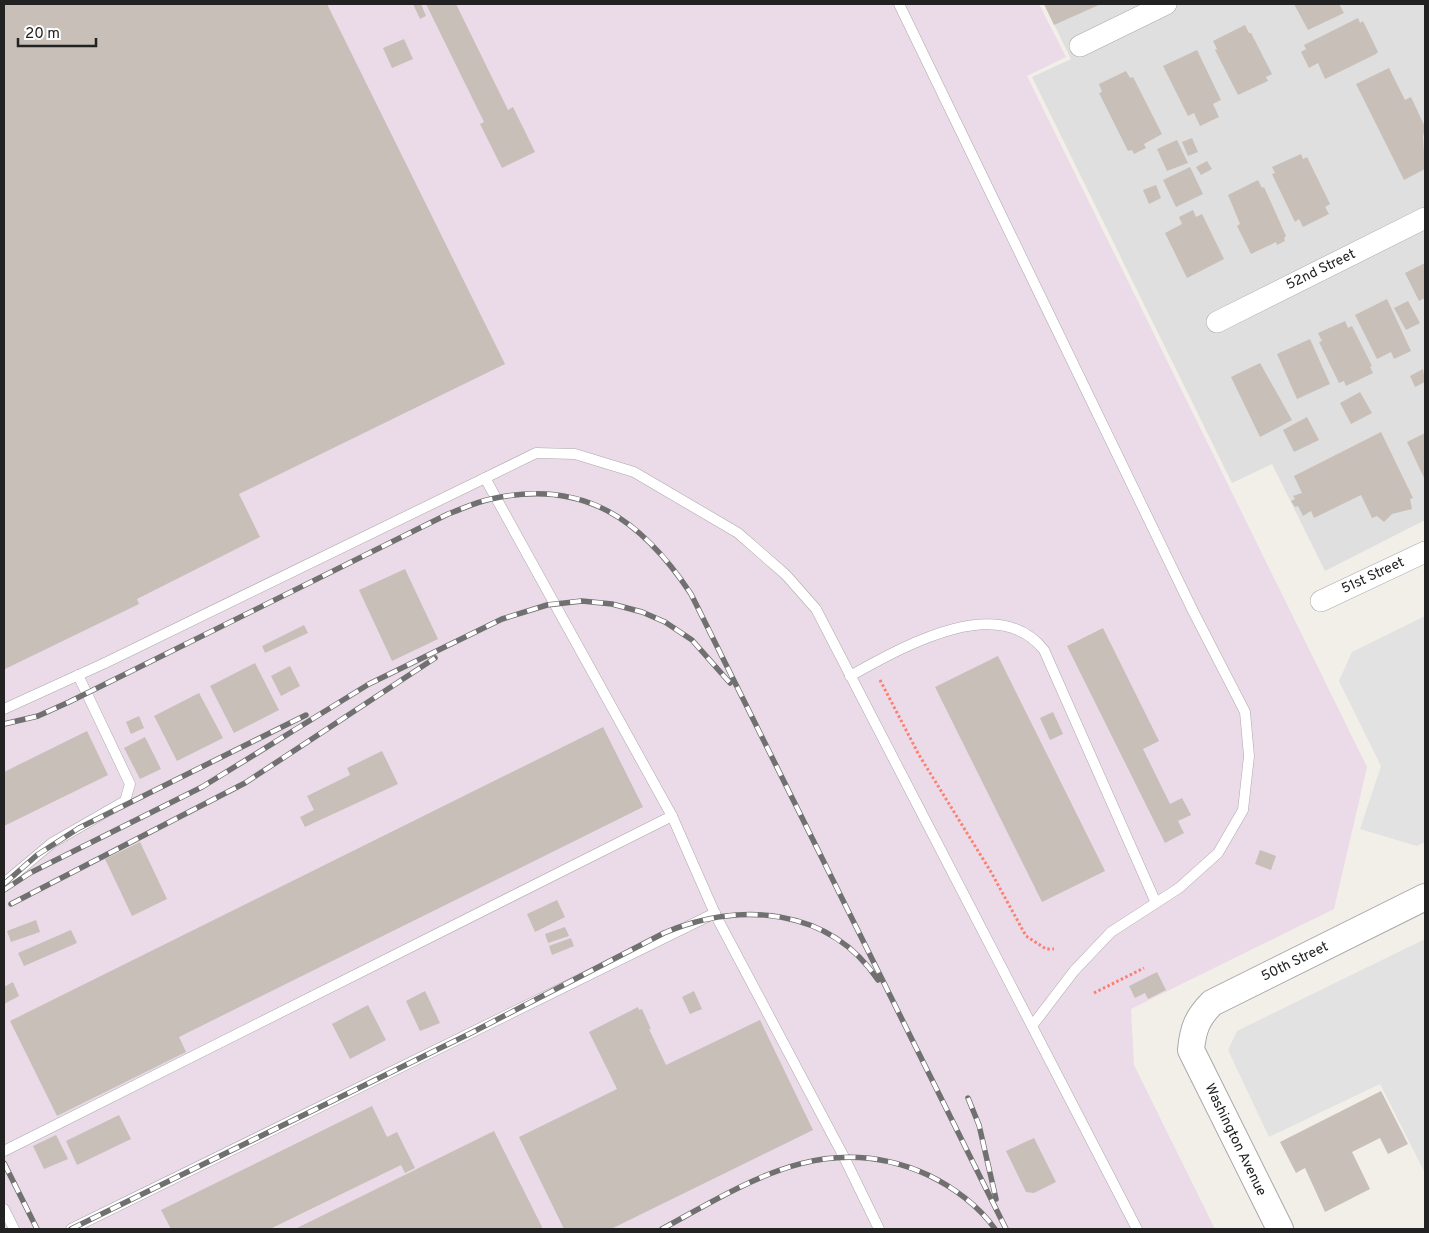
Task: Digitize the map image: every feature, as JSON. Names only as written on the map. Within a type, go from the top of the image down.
[{"type":"street","points":[[1080,46],[1166,4]]},
{"type":"street","name":"52nd Street","points":[[1217,322],[1425,218]]},
{"type":"street","name":"51st Street","points":[[1321,601],[1425,552]]},
{"type":"street","name":"50th Street","points":[[1191,1050],[1193,1028],[1202,1013],[1212,1003],[1425,897]]},
{"type":"street","name":"Washington Avenue","points":[[1191,1050],[1280,1229]]},
{"type":"lane","points":[[899,4],[1245,712],[1249,756],[1243,810],[1218,853],[1179,888],[1111,932],[1074,971],[1032,1026]]},
{"type":"lane","points":[[4,709],[78,676],[536,453],[575,454],[634,472],[738,533],[786,576],[816,609],[1137,1229]]},
{"type":"lane","points":[[485,478],[672,816],[715,913],[880,1229]]},
{"type":"lane","points":[[850,676],[914,642],[949,630],[985,624],[1011,628],[1033,637],[1044,650],[1156,903]]},
{"type":"lane","points":[[4,883],[52,843],[125,801],[130,784],[78,676]]},
{"type":"lane","points":[[4,1151],[672,816]]},
{"type":"lane","points":[[71,1229],[715,913]]},
{"type":"lane","points":[[4,1209],[14,1229]]},
{"type":"path","points":[[872,664],[919,754],[991,872],[1026,936],[1046,950],[1054,949]]},
{"type":"path","points":[[1094,993],[1144,968]]},
{"type":"shaded area","points":[[4,4],[1039,4],[1066,57],[1027,76],[1367,767],[1334,909],[1131,1009],[1134,1065],[1215,1229],[4,1229]]},
{"type":"shaded area","points":[[1044,4],[1425,4],[1425,520],[1325,571],[1272,464],[1232,483],[1032,77],[1071,59]]},
{"type":"shaded area","points":[[1425,616],[1425,842],[1417,846],[1360,829],[1381,766],[1339,681],[1352,652]]},
{"type":"shaded area","points":[[1425,939],[1425,1173],[1380,1084],[1269,1137],[1228,1050],[1237,1031]]},
{"type":"building","points":[[4,4],[327,4],[505,364],[239,494],[260,537],[137,599],[139,604],[5,669]]},
{"type":"building","points":[[413,4],[421,4],[426,16],[420,19]]},
{"type":"building","points":[[426,4],[456,4],[508,110],[513,107],[535,152],[502,168],[480,124],[484,122]]},
{"type":"building","points":[[1044,4],[1101,4],[1054,25]]},
{"type":"building","points":[[1294,4],[1339,4],[1344,13],[1308,30]]},
{"type":"building","points":[[1358,18],[1360,23],[1363,21],[1378,52],[1325,79],[1318,63],[1309,68],[1301,52],[1306,49],[1304,45]]},
{"type":"building","points":[[1245,25],[1272,74],[1266,77],[1268,81],[1238,95],[1215,50],[1217,49],[1213,41]]},
{"type":"building","points":[[404,39],[413,59],[392,68],[383,48]]},
{"type":"building","points":[[1197,50],[1221,100],[1213,104],[1219,117],[1200,126],[1194,113],[1188,116],[1163,66]]},
{"type":"building","points":[[1389,68],[1405,100],[1411,97],[1425,127],[1423,137],[1425,169],[1404,180],[1356,84]]},
{"type":"building","points":[[1126,71],[1130,78],[1133,77],[1162,134],[1144,144],[1146,148],[1134,154],[1132,150],[1128,151],[1099,93],[1102,92],[1099,84]]},
{"type":"building","points":[[1192,138],[1198,152],[1188,156],[1182,142]]},
{"type":"building","points":[[1177,140],[1188,163],[1167,171],[1157,149]]},
{"type":"building","points":[[1301,154],[1303,159],[1307,157],[1330,204],[1325,207],[1329,214],[1303,227],[1299,219],[1295,222],[1272,174],[1275,173],[1272,167]]},
{"type":"building","points":[[1207,161],[1212,169],[1201,175],[1196,167]]},
{"type":"building","points":[[1190,167],[1203,194],[1176,207],[1163,180]]},
{"type":"building","points":[[1258,180],[1262,188],[1264,187],[1286,236],[1284,238],[1285,241],[1277,245],[1276,242],[1251,254],[1237,226],[1240,224],[1228,195]]},
{"type":"building","points":[[1156,185],[1161,198],[1149,204],[1143,190]]},
{"type":"building","points":[[1193,210],[1196,217],[1202,214],[1224,259],[1187,278],[1165,233],[1182,224],[1179,217]]},
{"type":"building","points":[[1425,263],[1425,298],[1419,301],[1405,273]]},
{"type":"building","points":[[1387,299],[1411,351],[1394,359],[1391,352],[1377,359],[1355,315]]},
{"type":"building","points":[[1408,301],[1420,323],[1406,330],[1394,308]]},
{"type":"building","points":[[1345,321],[1348,328],[1352,326],[1372,366],[1370,367],[1373,373],[1346,386],[1344,381],[1339,383],[1319,342],[1322,341],[1318,333]]},
{"type":"building","points":[[1310,339],[1330,384],[1297,399],[1277,354]]},
{"type":"building","points":[[1260,363],[1292,420],[1260,437],[1231,377]]},
{"type":"building","points":[[1423,369],[1425,382],[1415,387],[1410,376]]},
{"type":"building","points":[[1360,392],[1372,413],[1351,424],[1340,403]]},
{"type":"building","points":[[1307,417],[1319,440],[1294,452],[1283,430]]},
{"type":"building","points":[[1381,432],[1413,498],[1410,499],[1412,509],[1392,514],[1384,522],[1377,516],[1372,518],[1361,495],[1314,518],[1311,511],[1303,516],[1298,506],[1295,507],[1291,501],[1295,499],[1293,496],[1302,493],[1294,476]]},
{"type":"building","points":[[1425,433],[1425,480],[1407,442]]},
{"type":"building","points":[[405,569],[438,639],[392,661],[359,590]]},
{"type":"building","points":[[304,625],[308,633],[265,653],[262,646]]},
{"type":"building","points":[[1103,628],[1159,741],[1143,749],[1170,804],[1182,798],[1191,815],[1178,821],[1184,833],[1165,843],[1067,646]]},
{"type":"building","points":[[998,656],[1105,871],[1042,902],[935,687]]},
{"type":"building","points":[[255,663],[279,710],[234,733],[210,686]]},
{"type":"building","points":[[290,666],[300,686],[281,696],[271,676]]},
{"type":"building","points":[[199,693],[223,738],[177,761],[154,716]]},
{"type":"building","points":[[1053,712],[1063,734],[1050,740],[1040,718]]},
{"type":"building","points":[[139,716],[144,728],[131,734],[126,722]]},
{"type":"building","points":[[603,727],[643,807],[179,1037],[186,1052],[57,1116],[10,1021]]},
{"type":"building","points":[[87,731],[108,775],[4,826],[4,772]]},
{"type":"building","points":[[145,737],[161,769],[140,779],[124,748]]},
{"type":"building","points":[[382,751],[398,784],[305,827],[300,817],[314,810],[307,796],[350,775],[347,768]]},
{"type":"building","points":[[140,842],[167,899],[132,916],[105,859]]},
{"type":"building","points":[[1260,850],[1276,856],[1271,870],[1255,864]]},
{"type":"building","points":[[557,900],[565,917],[535,932],[527,914]]},
{"type":"building","points":[[36,920],[40,932],[11,942],[7,931]]},
{"type":"building","points":[[565,927],[569,936],[548,943],[545,934]]},
{"type":"building","points":[[71,930],[77,943],[24,966],[18,953]]},
{"type":"building","points":[[571,938],[574,946],[552,955],[549,946]]},
{"type":"building","points":[[1157,972],[1166,990],[1148,999],[1145,993],[1135,998],[1129,986]]},
{"type":"building","points":[[13,982],[19,996],[4,1004],[4,987]]},
{"type":"building","points":[[425,991],[440,1023],[420,1031],[406,1001]]},
{"type":"building","points":[[694,991],[702,1009],[690,1014],[682,997]]},
{"type":"building","points":[[368,1005],[386,1040],[350,1059],[332,1024]]},
{"type":"building","points":[[638,1007],[639,1010],[642,1009],[666,1065],[760,1020],[813,1130],[611,1229],[564,1229],[519,1137],[617,1089],[589,1032]]},
{"type":"building","points":[[1381,1091],[1408,1144],[1388,1154],[1380,1138],[1352,1152],[1370,1189],[1325,1212],[1305,1168],[1296,1173],[1280,1142]]},
{"type":"building","points":[[372,1106],[387,1137],[397,1132],[415,1168],[405,1173],[401,1165],[270,1229],[171,1229],[161,1210]]},
{"type":"building","points":[[119,1115],[131,1139],[77,1165],[66,1141]]},
{"type":"building","points":[[494,1131],[543,1229],[295,1229]]},
{"type":"building","points":[[56,1135],[68,1159],[44,1169],[33,1146]]},
{"type":"building","points":[[1034,1138],[1056,1182],[1034,1193],[1026,1192],[1006,1151]]},
{"type":"railway","points":[[4,724],[38,716],[69,702],[448,514],[474,504],[491,499],[524,494],[555,495],[582,500],[608,511],[631,526],[652,545],[691,594],[1006,1229]]},
{"type":"railway","points":[[4,890],[30,873],[202,787],[369,684],[502,619],[547,605],[582,601],[612,604],[642,612],[665,622],[692,640],[730,683]]},
{"type":"railway","points":[[11,904],[245,783],[435,658]]},
{"type":"railway","points":[[4,884],[37,855],[79,828],[306,715]]},
{"type":"railway","points":[[71,1229],[471,1033],[664,933],[693,923],[722,917],[752,915],[781,917],[809,925],[834,937],[858,956],[878,980]]},
{"type":"railway","points":[[968,1098],[979,1125],[996,1199]]},
{"type":"railway","points":[[662,1229],[726,1194],[790,1167],[823,1159],[856,1157],[891,1162],[928,1175],[956,1191],[973,1205],[995,1229]]},
{"type":"railway","points":[[4,1163],[37,1229]]}]
